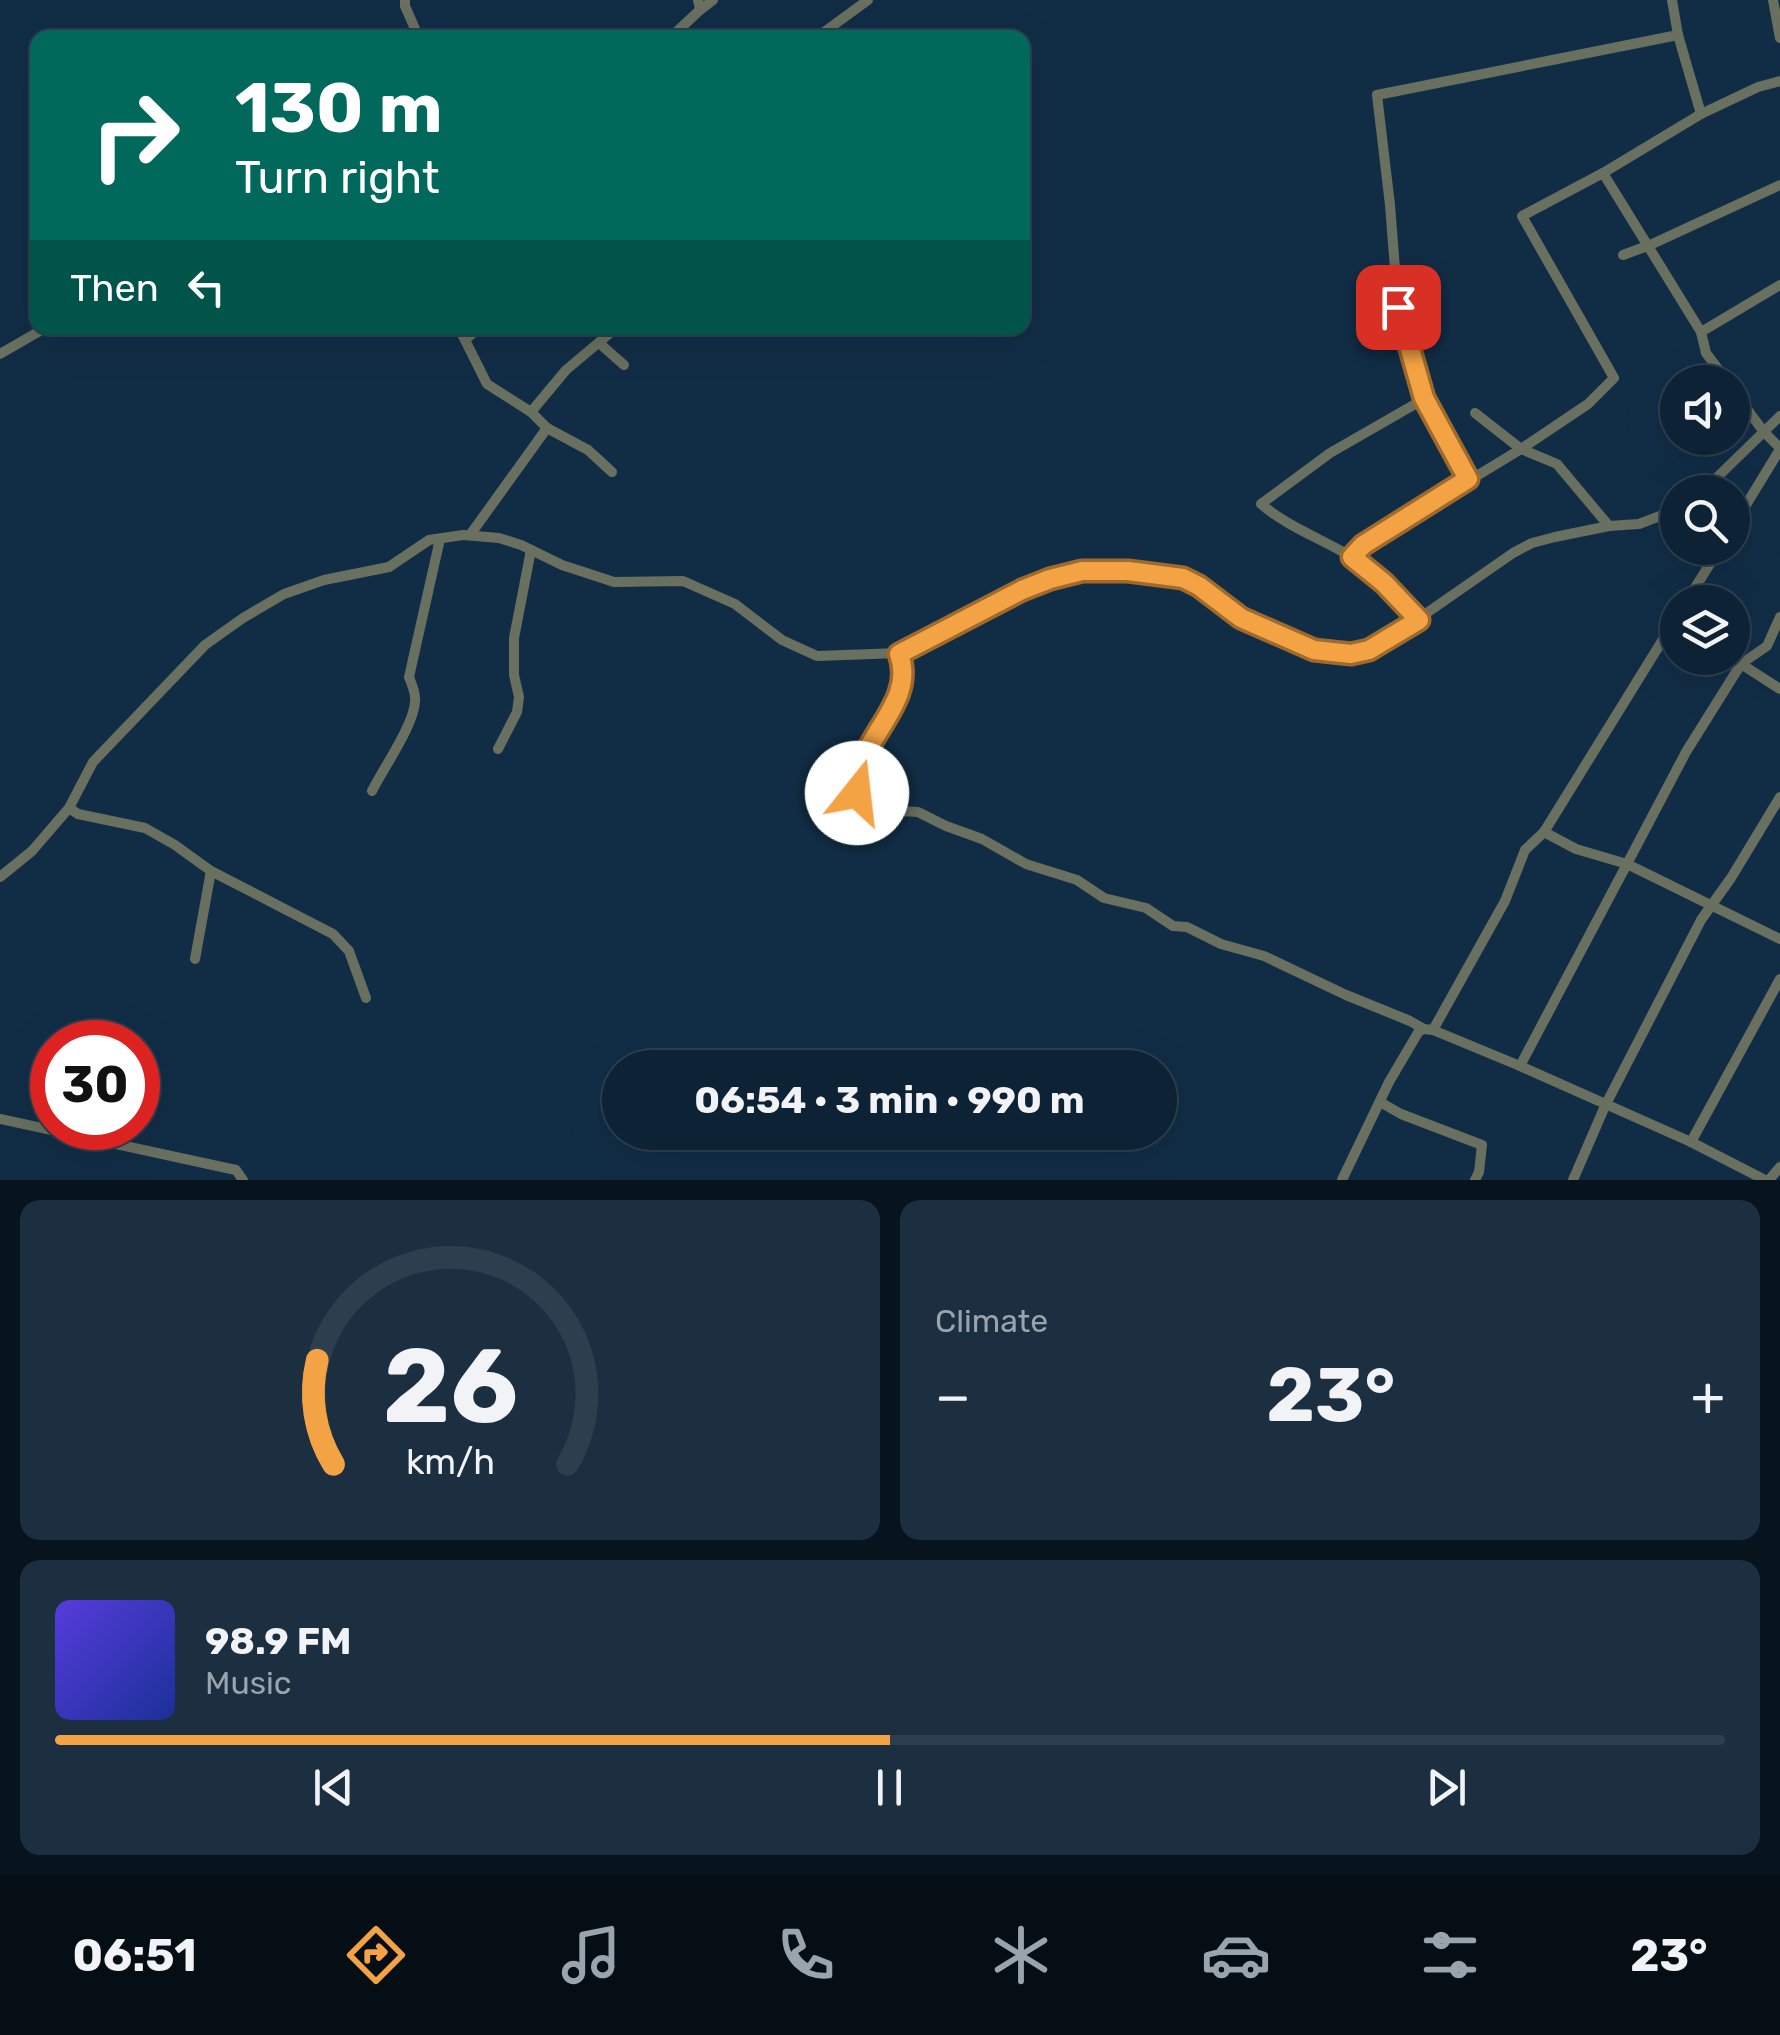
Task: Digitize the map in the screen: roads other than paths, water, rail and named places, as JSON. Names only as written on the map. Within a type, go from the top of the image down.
[{"type":"street","points":[[406,0],[416,30]]},
{"type":"street","points":[[677,30],[699,5],[713,0]]},
{"type":"street","points":[[827,30],[868,0]]},
{"type":"street","points":[[1672,0],[1700,114]]},
{"type":"street","points":[[1773,0],[1780,38]]},
{"type":"street","points":[[1468,479],[1424,398],[1398,307],[1377,95],[1678,35]]},
{"type":"street","points":[[1352,557],[1363,545],[1588,404],[1614,378],[1522,216],[1700,114],[1780,81]]},
{"type":"street","points":[[1603,172],[1701,332],[1706,353],[1715,365]]},
{"type":"street","points":[[1623,255],[1780,185]]},
{"type":"street","points":[[1701,332],[1780,285]]},
{"type":"street","points":[[0,354],[33,335]]},
{"type":"street","points":[[462,335],[487,384],[531,412],[547,428],[588,450],[612,472]]},
{"type":"street","points":[[465,340],[471,335]]},
{"type":"street","points":[[531,412],[566,370],[608,335]]},
{"type":"street","points":[[599,343],[624,365]]},
{"type":"street","points":[[1419,620],[1352,557],[1279,519],[1262,504],[1330,453],[1424,398]]},
{"type":"street","points":[[1475,413],[1521,449],[1557,464],[1609,526]]},
{"type":"street","points":[[1750,413],[1780,448],[1750,498]]},
{"type":"street","points":[[1720,475],[1780,416]]},
{"type":"street","points":[[470,536],[547,428]]},
{"type":"street","points":[[0,877],[32,851],[69,808],[92,762],[204,646],[284,594],[324,580],[389,567],[428,540],[463,534],[499,538],[614,582],[683,581],[734,604],[782,640],[816,656],[899,654],[1022,590],[1082,571],[1128,571],[1183,578],[1241,618],[1314,650],[1351,654],[1369,650],[1419,620],[1522,548],[1554,537],[1639,524],[1660,516]]},
{"type":"street","points":[[372,790],[413,715],[416,697],[409,677],[440,539]]},
{"type":"street","points":[[498,749],[519,697],[514,675],[514,638],[530,550]]},
{"type":"street","points":[[1750,654],[1767,646],[1780,617]]},
{"type":"street","points":[[1342,1180],[1388,1082],[1420,1032],[1428,1030],[1504,901],[1525,850],[1544,832],[1660,646]]},
{"type":"street","points":[[899,654],[904,667],[900,693],[866,752],[856,784],[860,800],[874,819],[902,810],[918,812],[982,839],[1026,864],[1077,880],[1104,898],[1146,908],[1172,926],[1187,927],[1221,944],[1264,956],[1346,995],[1520,1066],[1767,1180],[1780,1167]]},
{"type":"street","points":[[1750,670],[1780,688]]},
{"type":"street","points":[[1520,1066],[1728,675]]},
{"type":"street","points":[[1573,1180],[1678,963],[1780,797]]},
{"type":"street","points":[[69,808],[78,814],[145,828],[211,871],[333,934],[349,951],[366,998]]},
{"type":"street","points":[[1544,832],[1576,850],[1627,864],[1780,939]]},
{"type":"street","points":[[195,959],[211,871]]},
{"type":"street","points":[[1691,1142],[1780,979]]},
{"type":"street","points":[[1380,1102],[1482,1145],[1475,1180]]},
{"type":"street","points":[[0,1120],[222,1166],[236,1170],[243,1180]]}]
